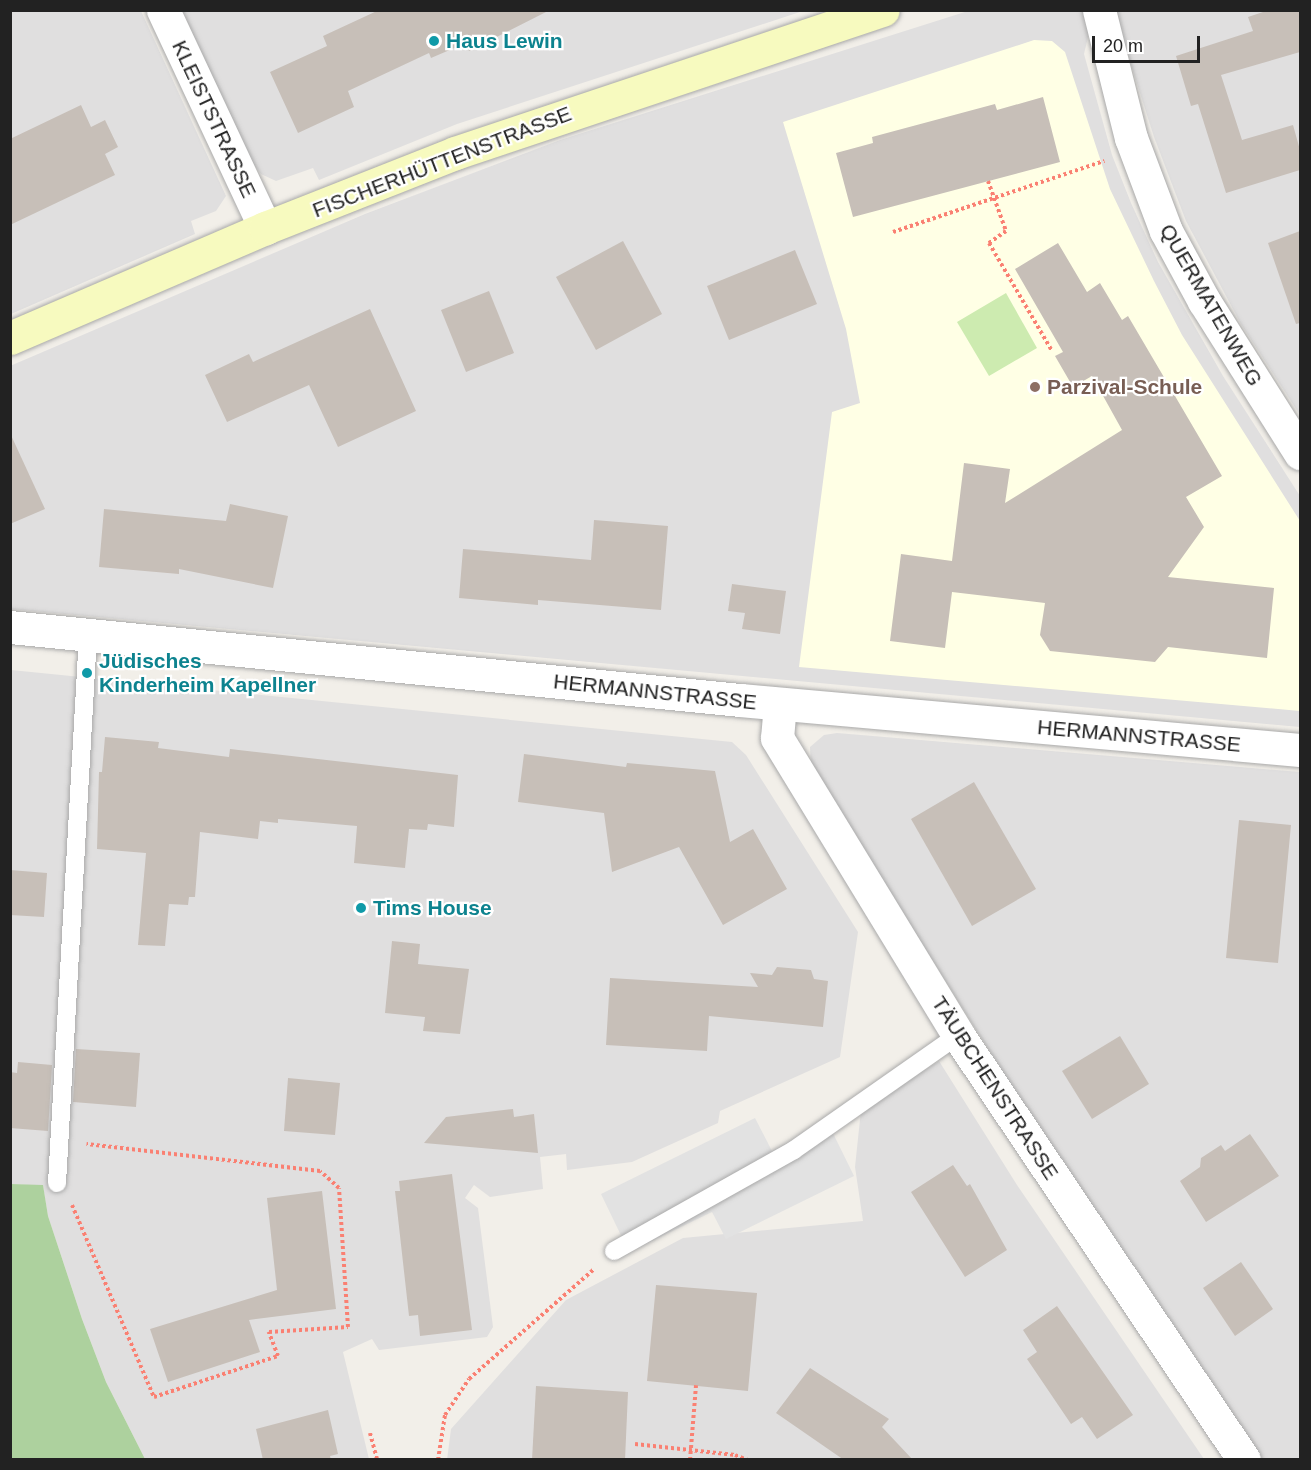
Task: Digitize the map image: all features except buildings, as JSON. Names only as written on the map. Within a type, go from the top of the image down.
[{"type":"street","name":"KLEISTSTRASSE","points":[[163,10],[265,228]]},
{"type":"street","name":"FISCHERHÜTTENSTRASSE","points":[[10,338],[265,228],[454,153],[883,10]]},
{"type":"street","name":"QUERMATENWEG","points":[[1099,10],[1131,138],[1166,231],[1204,301],[1300,453]]},
{"type":"street","name":"HERMANNSTRASSE","points":[[10,627],[780,704],[1300,750]]},
{"type":"street","name":"TÄUBCHENSTRASSE","points":[[780,704],[777,738],[958,1035],[1244,1460]]},
{"type":"lane","points":[[57,1183],[88,636]]},
{"type":"lane","points":[[614,1251],[794,1150],[958,1035]]},
{"type":"path","points":[[893,232],[995,201],[1107,160]]},
{"type":"path","points":[[988,181],[1006,231],[989,243],[1052,351]]},
{"type":"path","points":[[57,1183],[71,1203],[154,1397],[278,1356],[269,1332],[348,1327],[339,1188],[320,1171],[59,1141]]},
{"type":"path","points":[[438,1460],[445,1415],[469,1379],[614,1251]]},
{"type":"path","points":[[690,1460],[696,1385]]},
{"type":"path","points":[[370,1433],[377,1460]]},
{"type":"path","points":[[635,1444],[691,1450],[748,1460]]},
{"type":"shaded area","points":[[11,11],[141,11],[226,196],[216,211],[191,221],[195,234],[11,314]]},
{"type":"shaded area","points":[[182,11],[803,11],[457,124],[319,180],[313,168],[276,181],[261,174],[254,165]]},
{"type":"shaded area","points":[[968,11],[1084,12],[1089,33],[1084,54],[1112,155],[1131,203],[1158,262],[1223,376],[1300,496],[1300,727],[11,609],[10,366],[365,214],[560,140]]},
{"type":"shaded area","points":[[1114,11],[1300,11],[1300,415],[1241,324],[1186,221],[1154,137]]},
{"type":"shaded area","name":"Parzival-Schule","points":[[1034,40],[1052,41],[1065,52],[1110,189],[1154,281],[1182,335],[1300,521],[1300,711],[799,667],[832,412],[860,403],[846,329],[783,122]]},
{"type":"shaded area","points":[[11,670],[732,742],[746,755],[858,932],[840,1057],[720,1111],[718,1123],[632,1162],[567,1170],[566,1154],[540,1157],[543,1189],[490,1197],[474,1185],[465,1198],[478,1208],[493,1327],[487,1337],[379,1350],[372,1339],[343,1352],[369,1459],[145,1459],[106,1382],[82,1319],[48,1216],[43,1186],[11,1184]]},
{"type":"shaded area","points":[[837,733],[1300,772],[1300,1459],[1262,1459],[1048,1144],[811,767],[810,747],[824,735]]},
{"type":"shaded area","points":[[939,1061],[1017,1185],[1204,1459],[447,1460],[451,1429],[566,1300],[683,1238],[863,1221],[855,1167],[861,1110]]},
{"type":"shaded area","points":[[755,1118],[772,1151],[828,1123],[854,1176],[726,1239],[712,1212],[629,1252],[601,1194]]},
{"type":"green space","points":[[1006,293],[1037,348],[989,376],[957,322]]},
{"type":"green space","points":[[11,1184],[43,1185],[48,1216],[82,1319],[106,1382],[145,1459],[11,1459]]},
{"type":"place","name":"Haus Lewin","points":[[434,41]]},
{"type":"place","name":"Parzival-Schule","points":[[1035,387]]},
{"type":"place","name":"Jüdisches Kinderheim Kapellner","points":[[87,673]]},
{"type":"place","name":"Tims House","points":[[361,908]]}]
